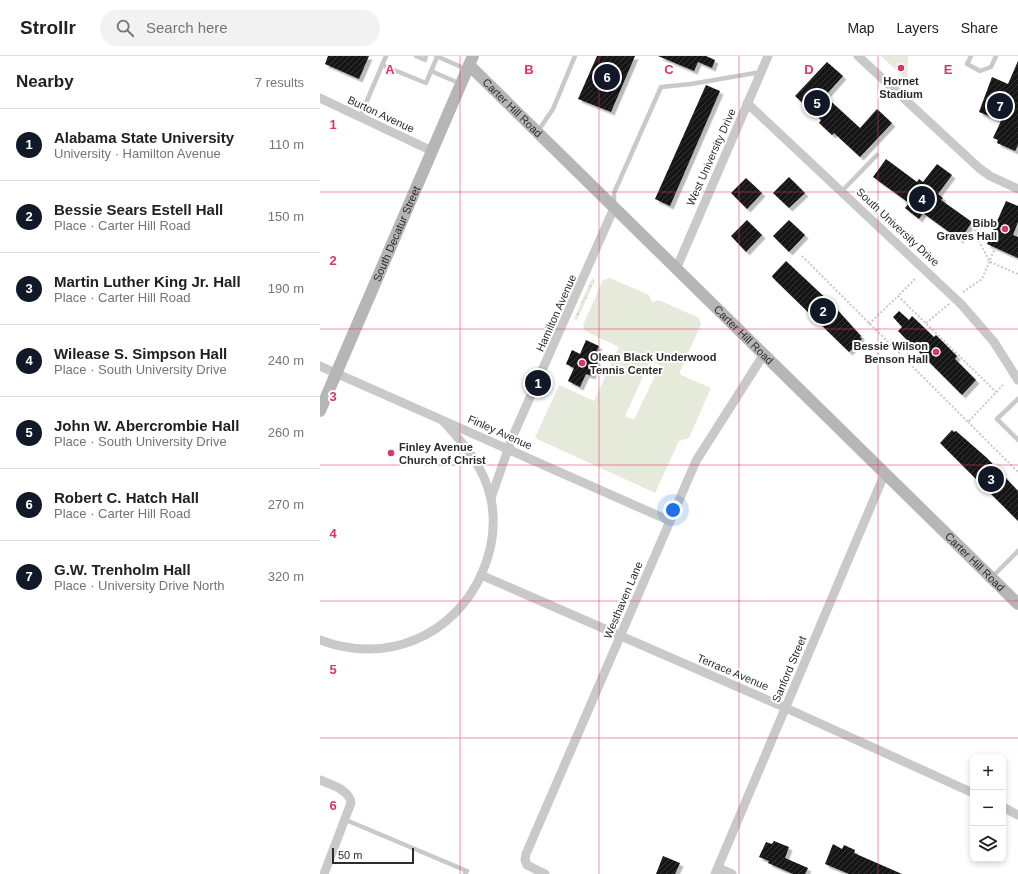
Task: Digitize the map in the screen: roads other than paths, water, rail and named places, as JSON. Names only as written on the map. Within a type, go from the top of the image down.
[{"type":"main road","name":"Carter Hill Road","points":[[470,64],[614,208],[676,267],[1018,604]]},
{"type":"main road","name":"South Decatur Street","points":[[320,411],[470,64]]},
{"type":"street","name":"West University Drive","points":[[676,267],[768,56]]},
{"type":"street","points":[[858,56],[979,168],[990,176],[1018,189]]},
{"type":"street","name":"Burton Avenue","points":[[320,98],[432,151]]},
{"type":"street","name":"South University Drive","points":[[747,103],[956,298],[994,342],[1018,380]]},
{"type":"street","name":"Hamilton Avenue","points":[[491,498],[509,449],[614,208]]},
{"type":"street","name":"Westhaven Lane","points":[[545,874],[526,865],[526,854],[696,461],[764,354]]},
{"type":"street","name":"Finley Avenue","points":[[320,366],[670,521]]},
{"type":"street","points":[[320,640],[334,645],[357,649],[385,648],[415,640],[435,629],[456,614],[476,588],[488,559],[492,541],[493,517],[491,498],[478,464],[467,446],[441,419]]},
{"type":"street","name":"Sanford Street","points":[[716,871],[884,473]]},
{"type":"street","name":"Terrace Avenue","points":[[481,575],[786,708],[970,792]]},
{"type":"street","points":[[320,780],[343,790],[351,799],[350,809],[324,874]]},
{"type":"street","points":[[1006,809],[1018,815]]},
{"type":"street","points":[[716,871],[732,874]]},
{"type":"lane","points":[[360,117],[386,56]]},
{"type":"lane","points":[[416,56],[425,60],[426,56]]},
{"type":"lane","points":[[382,64],[426,83],[436,56],[470,64]]},
{"type":"lane","points":[[538,132],[553,109],[575,56]]},
{"type":"lane","points":[[971,56],[967,64],[980,71],[991,67],[996,56]]},
{"type":"lane","points":[[431,71],[461,84]]},
{"type":"lane","points":[[614,208],[614,193],[661,87],[691,84],[761,72]]},
{"type":"lane","points":[[842,191],[877,155]]},
{"type":"lane","points":[[1018,399],[997,419],[1018,440]]},
{"type":"lane","points":[[992,577],[1018,551]]},
{"type":"lane","points":[[346,820],[467,871],[465,874]]},
{"type":"place","name":"Hornet Stadium","points":[[901,68]]},
{"type":"place","name":"Robert C. Hatch Hall","points":[[607,77]]},
{"type":"place","name":"John W. Abercrombie Hall","points":[[817,103]]},
{"type":"place","name":"G.W. Trenholm Hall","points":[[1000,106]]},
{"type":"place","name":"Wilease S. Simpson Hall","points":[[922,199]]},
{"type":"place","name":"Bibb Graves Hall","points":[[1005,229]]},
{"type":"place","name":"Bessie Sears Estell Hall","points":[[823,311]]},
{"type":"place","name":"Bessie Wilson Benson Hall","points":[[936,352]]},
{"type":"place","name":"Olean Black Underwood Tennis Center","points":[[582,363]]},
{"type":"place","name":"Alabama State University","points":[[538,383]]},
{"type":"place","name":"Finley Avenue Church of Christ","points":[[391,453]]},
{"type":"place","name":"Martin Luther King Jr. Hall","points":[[991,479]]}]
